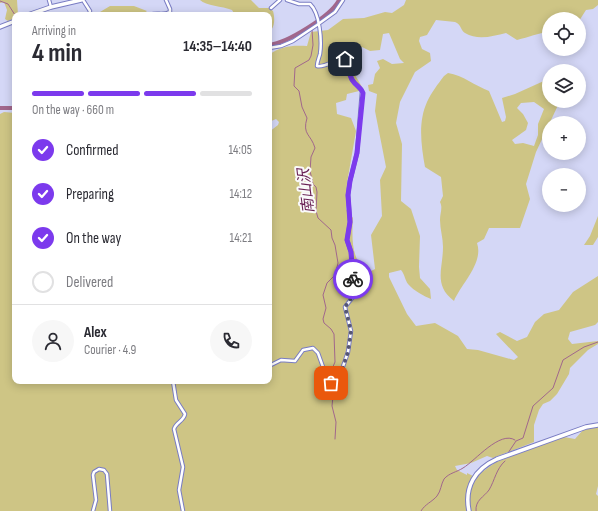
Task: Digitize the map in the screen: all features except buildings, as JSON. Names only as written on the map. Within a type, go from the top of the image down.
[{"type":"street","points":[[49,0],[51,7]]},
{"type":"street","points":[[37,12],[82,0],[90,10],[90,12]]},
{"type":"street","points":[[166,0],[170,12]]},
{"type":"street","points":[[271,8],[280,0]]},
{"type":"street","points":[[272,364],[281,360],[294,361],[303,350],[313,348],[318,353],[328,381],[332,383],[338,381],[348,352],[351,331],[345,307],[353,294],[353,270],[351,252],[347,240],[350,222],[348,195],[357,153],[363,93],[351,78],[346,59],[340,59],[327,65],[317,66],[320,52],[318,23],[314,8],[310,4],[298,4],[287,0]]},
{"type":"street","points":[[272,48],[281,46],[293,41],[318,23],[334,14],[343,0]]},
{"type":"street","points":[[0,27],[12,22]]},
{"type":"street","points":[[173,384],[176,400],[185,414],[184,417],[176,424],[174,429],[183,467],[179,490],[184,511]]},
{"type":"street","points":[[469,511],[468,497],[471,482],[485,465],[586,427],[598,425]]},
{"type":"street","points":[[93,511],[96,500],[93,475],[94,472],[99,469],[104,470],[106,474],[110,511]]},
{"type":"shaded area","points":[[0,0],[17,0],[18,12],[12,12],[12,19],[8,21],[5,19],[7,10],[4,2],[0,3]]},
{"type":"shaded area","points":[[200,0],[251,0],[259,8],[269,8],[273,11],[273,25],[272,28],[272,12],[233,12],[232,10]]},
{"type":"shaded area","points":[[406,0],[598,0],[598,5],[593,9],[586,10],[585,12],[542,12],[542,33],[517,40],[506,33],[486,37],[475,37],[464,32],[459,24],[455,22],[436,20],[427,35],[420,37],[419,41],[422,49],[430,53],[431,61],[415,72],[400,102],[396,123],[402,144],[401,201],[411,209],[420,236],[420,278],[430,289],[431,299],[410,287],[401,270],[389,273],[389,277],[407,314],[416,326],[435,323],[458,336],[467,349],[478,350],[514,360],[518,357],[496,334],[500,332],[517,341],[527,337],[535,322],[544,314],[559,310],[573,292],[598,276],[598,322],[595,325],[570,332],[568,339],[572,344],[598,341],[598,344],[588,350],[570,368],[569,374],[557,394],[550,401],[543,404],[539,410],[534,425],[534,442],[493,458],[487,456],[471,463],[455,466],[457,470],[475,477],[496,462],[564,437],[575,439],[583,430],[598,427],[598,486],[596,494],[598,496],[598,511],[0,511],[0,114],[4,112],[12,113],[12,384],[272,384],[272,130],[278,125],[279,122],[276,119],[272,121],[272,53],[287,47],[307,46],[311,32],[328,30],[343,19],[364,18],[385,12],[392,13],[404,5]],"holes":[[[389,33],[400,59],[404,63],[392,64],[383,59],[377,61],[380,68],[375,74],[373,84],[368,85],[369,91],[377,94],[375,111],[386,167],[380,180],[382,216],[371,235],[375,269],[371,271],[364,268],[359,263],[356,256],[352,233],[353,218],[346,209],[347,183],[356,131],[351,118],[337,114],[336,103],[346,100],[347,94],[359,91],[362,87],[351,68],[350,57],[339,57],[338,49],[362,47],[370,51],[380,50],[383,34]]]},
{"type":"shaded area","points":[[110,6],[134,6],[147,11],[146,12],[100,12]]},
{"type":"shaded area","points":[[448,73],[464,78],[489,91],[502,122],[505,121],[506,117],[502,98],[542,82],[542,108],[534,102],[521,103],[517,108],[523,114],[528,123],[526,130],[512,140],[515,144],[523,143],[534,146],[538,135],[538,124],[544,109],[543,108],[557,108],[553,116],[542,116],[542,139],[536,152],[526,184],[530,199],[520,228],[489,228],[484,239],[477,243],[478,251],[475,266],[454,301],[447,295],[441,283],[443,240],[440,223],[440,202],[443,196],[441,177],[425,167],[422,150],[422,118],[427,102],[444,76]]},
{"type":"shaded area","points":[[598,216],[598,237],[593,245],[584,245],[590,236]]},
{"type":"waterway","name":"南山沢","points":[[272,44],[308,28],[327,14],[339,0]]},
{"type":"waterway","points":[[0,1],[8,4],[13,12]]},
{"type":"waterway","name":"南山沢","points":[[312,30],[313,45],[311,56],[309,60],[295,68],[294,86],[299,91],[302,107],[307,118],[306,131],[315,148],[311,157],[310,171],[313,184],[316,187],[317,192],[316,211],[318,218],[331,230],[338,263],[335,275],[327,283],[323,295],[326,308],[323,319],[324,323],[334,334],[335,362],[329,379]]},
{"type":"waterway","points":[[0,108],[12,108]]},
{"type":"waterway","points":[[508,453],[516,441],[523,438],[533,406],[553,388],[563,360],[584,347],[598,342]]},
{"type":"waterway","name":"南山沢","points":[[328,385],[333,396],[332,406],[336,422],[335,439]]},
{"type":"waterway","points":[[421,511],[437,496],[446,477],[463,468],[502,439],[509,438],[515,440]]},
{"type":"waterway","points":[[476,511],[478,501],[489,490],[498,471],[505,461]]},
{"type":"way so far","points":[[331,383],[338,381],[348,352],[351,331],[345,307],[354,292],[353,279]]},
{"type":"route","points":[[345,59],[348,61],[349,72],[353,82],[361,89],[363,93],[357,153],[348,195],[350,222],[347,240],[351,249],[353,279]]}]
